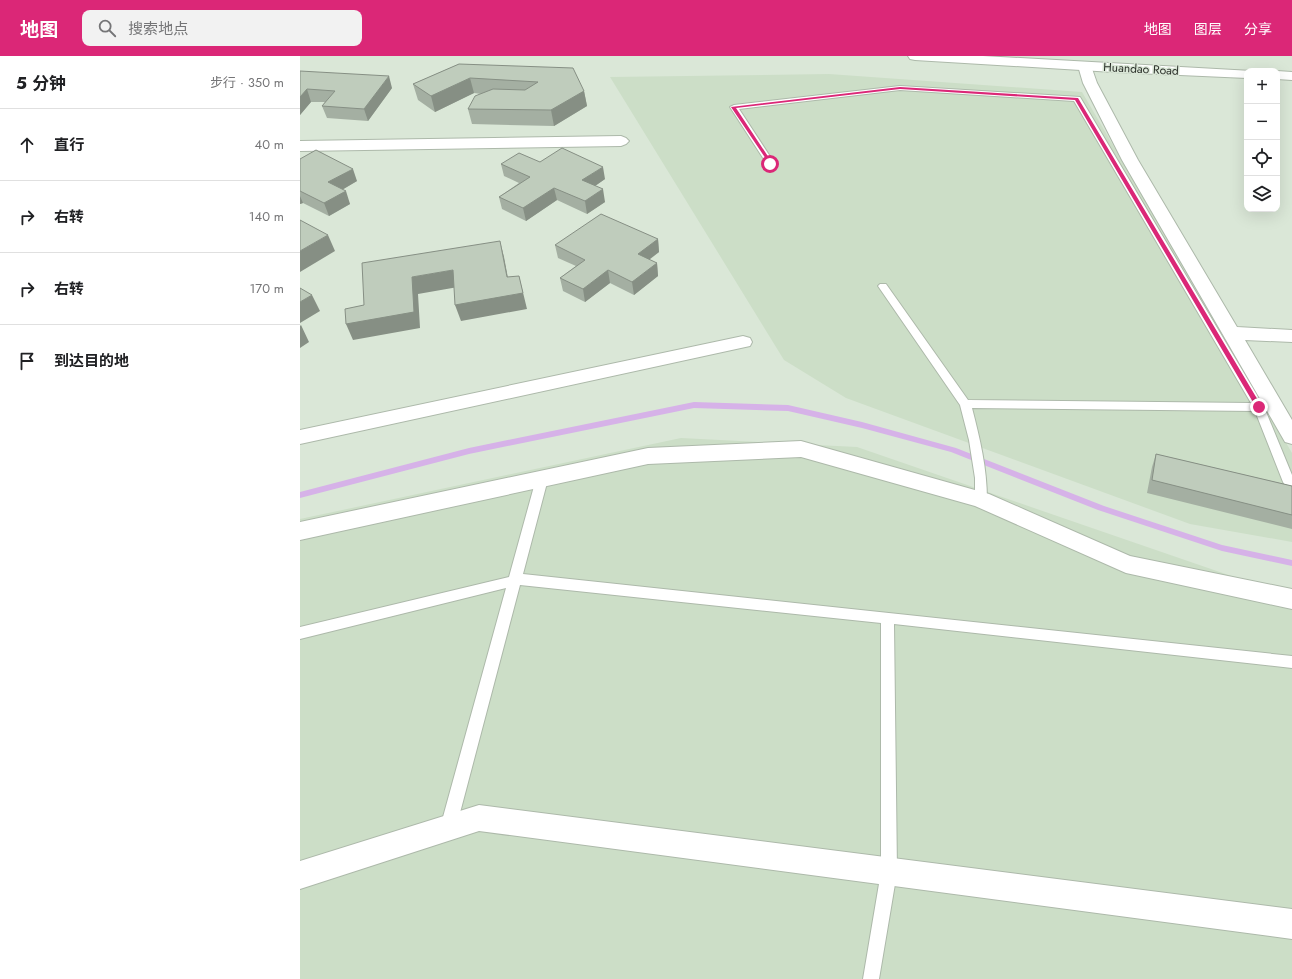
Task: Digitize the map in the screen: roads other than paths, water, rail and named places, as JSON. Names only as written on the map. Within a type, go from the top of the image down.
[{"type":"street","name":"Huandao Road","points":[[915,56],[1244,74]]},
{"type":"street","points":[[1085,66],[1090,83],[1130,160],[1292,437]]},
{"type":"street","points":[[1280,75],[1292,76]]},
{"type":"street","points":[[300,146],[621,141]]},
{"type":"street","points":[[1231,333],[1292,336]]},
{"type":"street","points":[[300,437],[744,342]]},
{"type":"street","points":[[300,532],[648,456],[801,449],[982,500],[1126,564],[1292,599]]},
{"type":"street","points":[[300,875],[479,818],[1292,924]]},
{"type":"lane","points":[[770,164],[734,107],[900,88],[1076,99],[1259,407],[1289,482],[1292,483]]},
{"type":"lane","points":[[883,286],[965,404],[975,440],[982,500]]},
{"type":"lane","points":[[965,404],[1259,407]]},
{"type":"lane","points":[[448,828],[542,479]]},
{"type":"lane","points":[[300,633],[522,579],[1292,662]]},
{"type":"lane","points":[[871,979],[889,872],[887,618]]},
{"type":"waterway","points":[[300,495],[469,451],[694,405],[788,408],[862,425],[953,450],[1101,508],[1222,548],[1292,563]]}]
